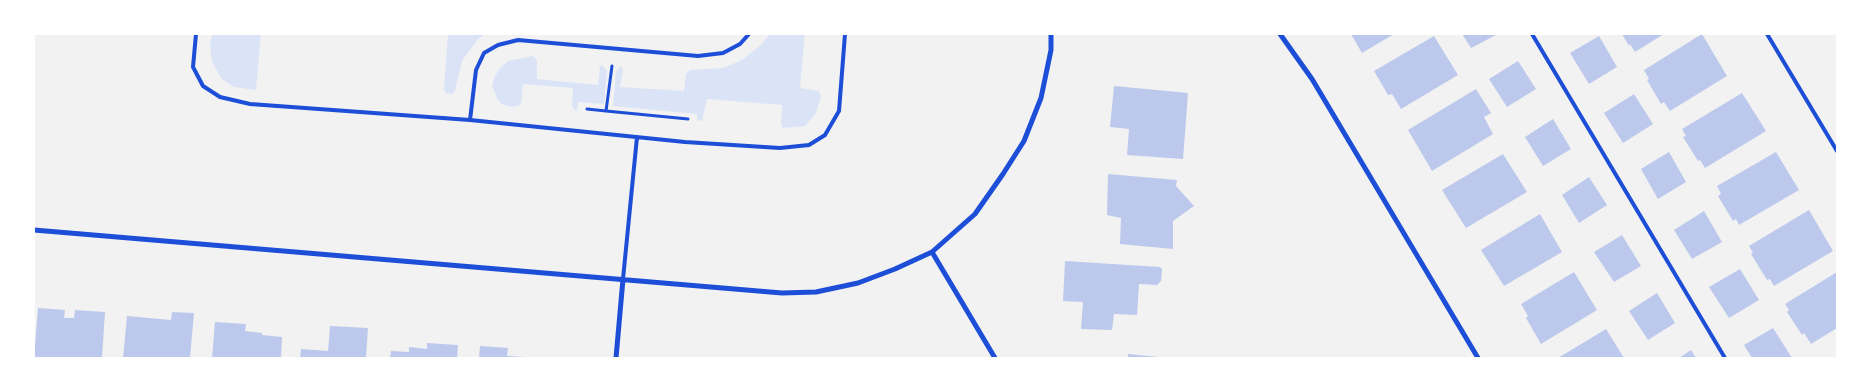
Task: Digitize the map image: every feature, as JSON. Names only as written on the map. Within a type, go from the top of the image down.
[{"type":"street","points":[[34,230],[782,293],[816,292],[858,283],[896,269],[932,252],[975,214],[1004,174],[1024,141],[1042,98],[1051,50],[1051,34]]},
{"type":"street","points":[[1280,34],[1312,79],[1478,358]]},
{"type":"street","points":[[932,252],[995,358]]},
{"type":"street","points":[[616,358],[623,279]]},
{"type":"lane","points":[[196,34],[193,67],[203,86],[220,97],[250,104],[470,120],[637,137],[780,148],[809,145],[825,135],[839,111],[846,34]]},
{"type":"lane","points":[[470,120],[476,70],[484,53],[498,45],[518,40],[698,56],[723,53],[740,44],[749,34]]},
{"type":"lane","points":[[1532,34],[1725,358]]},
{"type":"lane","points":[[1767,34],[1837,151]]},
{"type":"lane","points":[[623,279],[637,137]]},
{"type":"path","points":[[606,111],[612,66]]},
{"type":"path","points":[[587,109],[688,119]]},
{"type":"shaded area","points":[[212,34],[261,34],[256,90],[234,87],[222,79],[212,62],[210,45]]},
{"type":"shaded area","points":[[448,34],[485,34],[477,40],[462,61],[455,91],[452,94],[446,93],[444,89]]},
{"type":"shaded area","points":[[770,34],[805,34],[800,88],[819,91],[821,96],[816,113],[805,126],[783,128],[781,123],[782,105],[707,99],[702,121],[697,120],[697,114],[613,106],[616,72],[621,66],[623,70],[620,87],[684,91],[686,74],[690,70],[723,68],[742,60],[762,44]]},
{"type":"shaded area","points":[[533,56],[537,60],[537,79],[598,85],[600,66],[602,65],[607,71],[604,104],[578,102],[577,111],[572,105],[573,88],[523,84],[521,103],[518,106],[512,107],[502,104],[498,100],[492,86],[500,68],[508,61]]},
{"type":"building","points":[[1351,34],[1394,34],[1362,53]]},
{"type":"building","points":[[1462,34],[1498,34],[1471,48]]},
{"type":"building","points":[[1622,34],[1664,34],[1635,52]]},
{"type":"building","points":[[1702,34],[1727,76],[1670,111],[1664,102],[1661,104],[1647,80],[1649,79],[1644,70]]},
{"type":"building","points":[[1434,36],[1458,75],[1401,109],[1392,94],[1388,95],[1374,71]]},
{"type":"building","points":[[1599,36],[1617,67],[1589,84],[1570,53]]},
{"type":"building","points":[[1518,61],[1536,89],[1507,107],[1489,79]]},
{"type":"building","points":[[1114,86],[1188,93],[1183,159],[1127,155],[1129,129],[1110,127]]},
{"type":"building","points":[[1476,89],[1491,113],[1484,117],[1493,134],[1432,171],[1408,130]]},
{"type":"building","points":[[1742,93],[1766,131],[1705,168],[1700,160],[1698,161],[1683,137],[1686,136],[1682,129]]},
{"type":"building","points":[[1634,94],[1653,124],[1623,143],[1604,113]]},
{"type":"building","points":[[1553,119],[1571,149],[1543,166],[1525,137]]},
{"type":"building","points":[[1669,152],[1686,182],[1658,199],[1641,169]]},
{"type":"building","points":[[1776,152],[1799,190],[1739,225],[1736,219],[1733,221],[1718,196],[1721,194],[1717,186]]},
{"type":"building","points":[[1503,154],[1527,192],[1466,228],[1442,190]]},
{"type":"building","points":[[1108,174],[1177,180],[1176,186],[1194,206],[1173,221],[1173,249],[1120,244],[1121,218],[1107,215]]},
{"type":"building","points":[[1589,177],[1607,205],[1579,223],[1562,195]]},
{"type":"building","points":[[1809,210],[1833,251],[1774,286],[1770,279],[1767,280],[1751,254],[1753,253],[1749,246]]},
{"type":"building","points":[[1704,211],[1722,242],[1692,259],[1674,230]]},
{"type":"building","points":[[1540,214],[1562,252],[1504,286],[1481,250]]},
{"type":"building","points":[[1622,235],[1641,266],[1614,282],[1594,252]]},
{"type":"building","points":[[1065,261],[1160,267],[1162,269],[1161,281],[1157,285],[1139,284],[1137,315],[1114,314],[1112,330],[1081,329],[1083,302],[1063,301]]},
{"type":"building","points":[[1740,269],[1759,300],[1729,318],[1709,287]]},
{"type":"building","points":[[1574,272],[1597,310],[1541,344],[1526,318],[1528,316],[1521,304]]},
{"type":"building","points":[[1837,272],[1837,328],[1811,344],[1804,333],[1802,335],[1787,312],[1789,310],[1785,304]]},
{"type":"building","points":[[1657,293],[1675,323],[1648,340],[1629,311]]},
{"type":"building","points":[[38,308],[65,310],[64,318],[74,318],[75,310],[105,312],[102,358],[34,358]]},
{"type":"building","points":[[172,312],[194,313],[190,358],[123,358],[127,316],[171,320]]},
{"type":"building","points":[[215,322],[246,324],[245,331],[282,337],[281,358],[212,358]]},
{"type":"building","points":[[330,326],[368,328],[366,358],[300,358],[301,349],[328,351]]},
{"type":"building","points":[[1773,328],[1792,358],[1752,358],[1744,345]]},
{"type":"building","points":[[1606,329],[1624,358],[1558,358]]},
{"type":"building","points":[[427,343],[458,345],[457,358],[390,358],[391,351],[409,352],[409,347],[427,349]]},
{"type":"building","points":[[480,346],[508,348],[507,356],[526,358],[479,358]]},
{"type":"building","points":[[1691,350],[1696,358],[1679,358]]},
{"type":"building","points":[[1128,354],[1159,357],[1159,358],[1128,358]]}]
